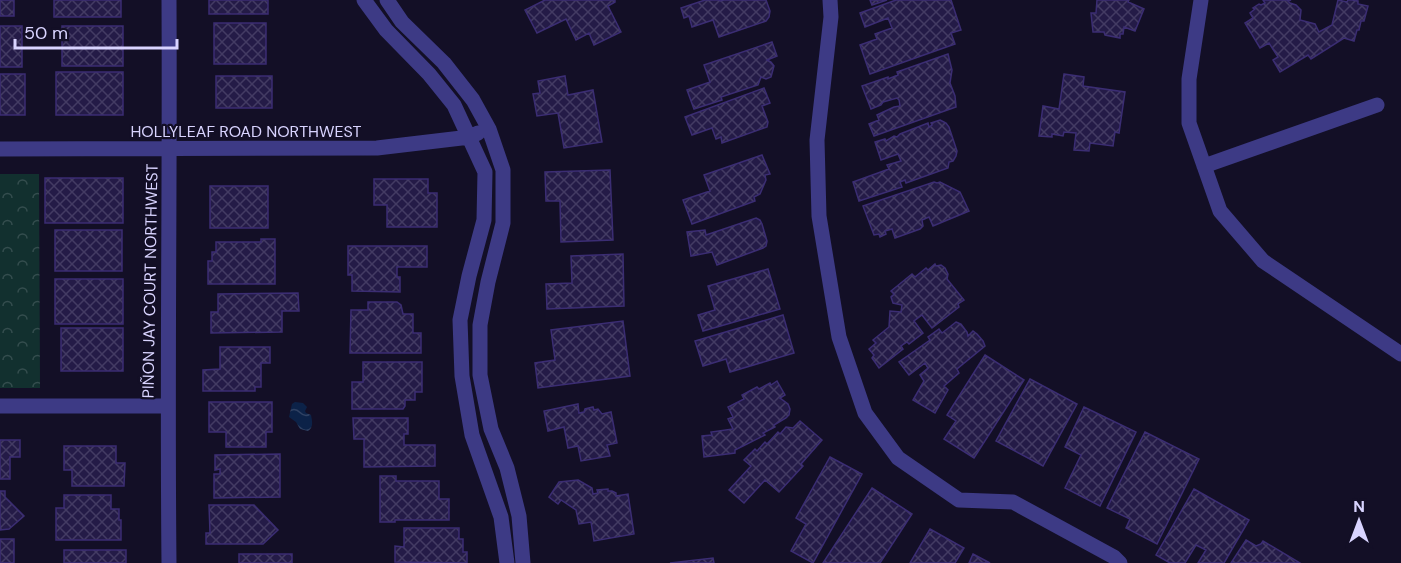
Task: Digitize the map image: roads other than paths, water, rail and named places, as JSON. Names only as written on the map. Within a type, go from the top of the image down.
[{"type":"street","name":"PIÑON JAY COURT NORTHWEST","points":[[169,0],[167,406],[169,563]]},
{"type":"street","points":[[364,0],[386,30],[429,74],[454,105],[485,172],[484,220],[460,320],[462,376],[472,435],[501,517],[507,563]]},
{"type":"street","points":[[830,0],[831,16],[817,140],[819,216],[839,337],[865,413],[898,458],[959,500],[1013,502],[1114,557],[1120,563]]},
{"type":"street","points":[[1201,0],[1189,80],[1189,123],[1220,211],[1263,261],[1401,354]]},
{"type":"street","points":[[392,2],[402,22],[444,63],[473,100],[489,129],[503,170],[503,223],[480,325],[480,375],[490,429],[507,468],[519,516],[523,563]]},
{"type":"street","points":[[1204,166],[1377,105]]},
{"type":"street","name":"HOLLYLEAF ROAD NORTHWEST","points":[[0,149],[377,148],[470,137],[489,129]]},
{"type":"street","points":[[0,406],[167,406]]},
{"type":"water","points":[[303,403],[307,407],[306,413],[311,415],[312,426],[308,431],[300,429],[289,417],[292,404]]}]
